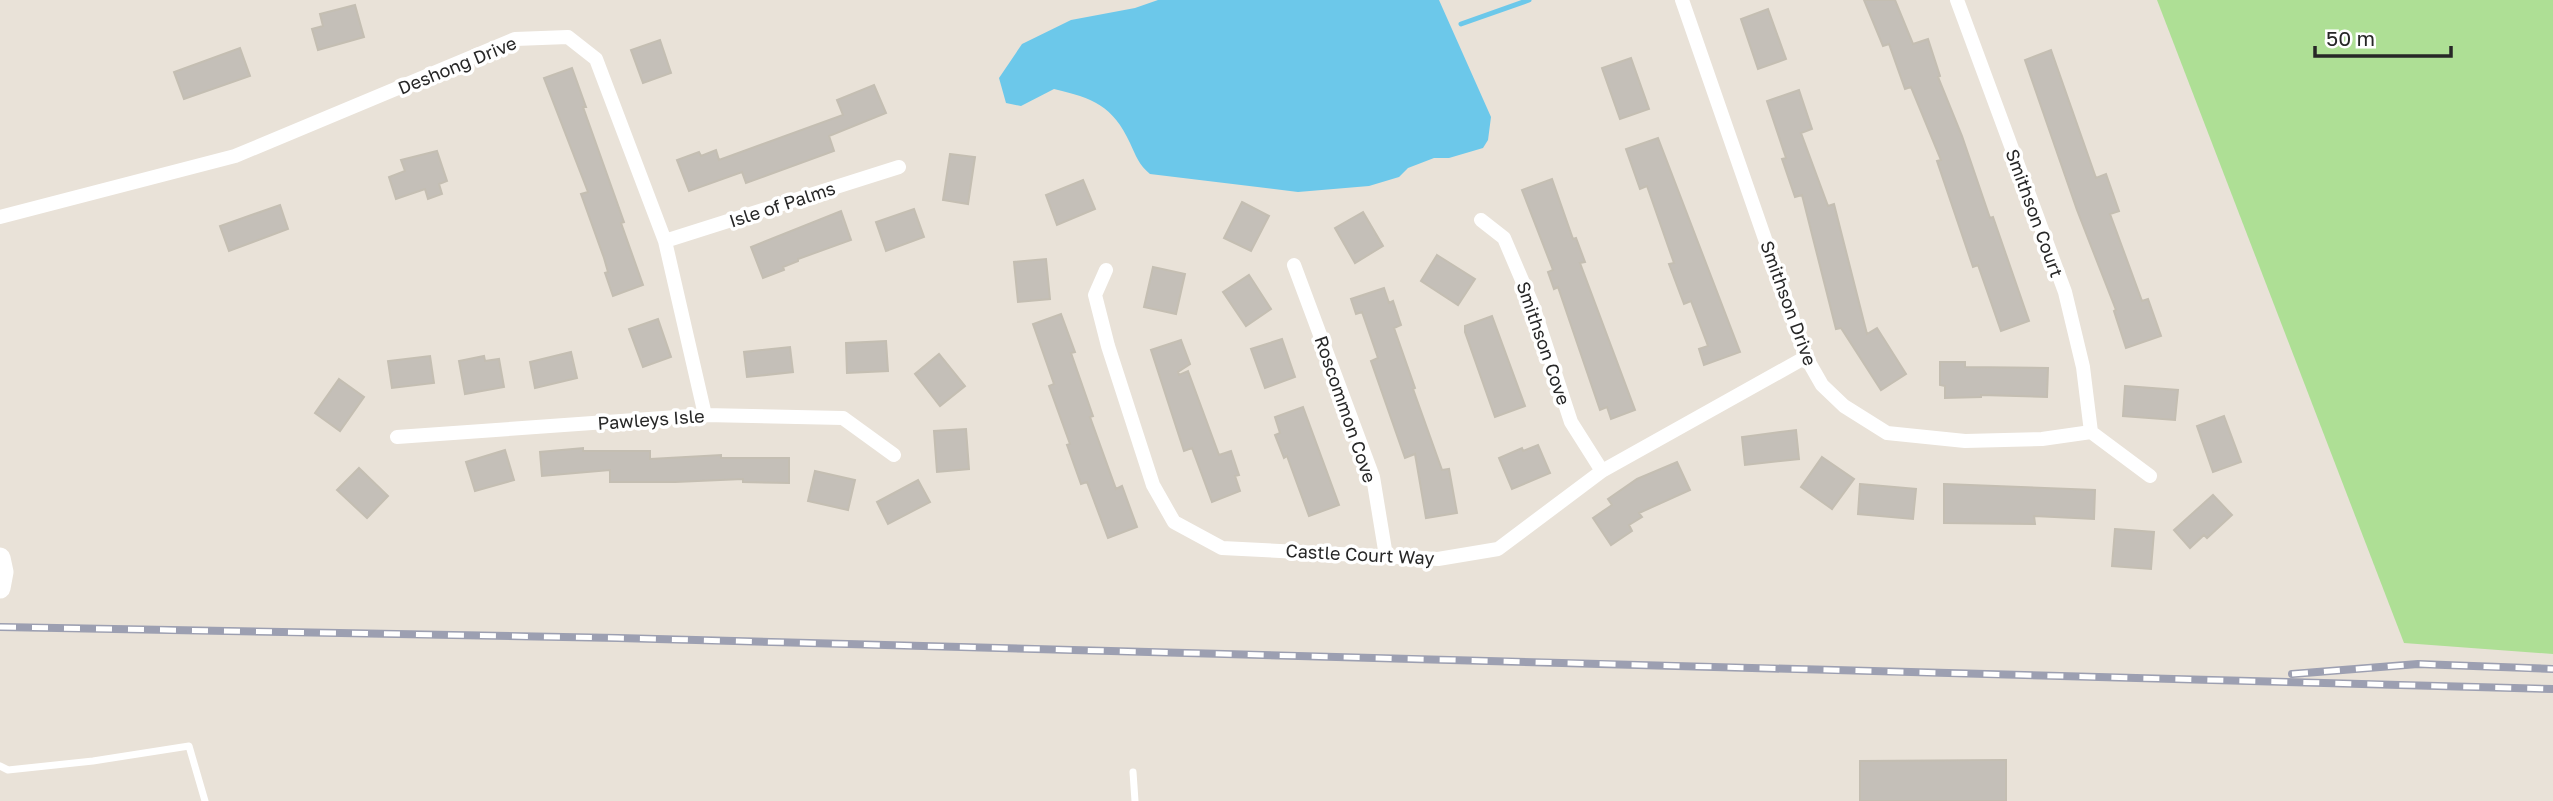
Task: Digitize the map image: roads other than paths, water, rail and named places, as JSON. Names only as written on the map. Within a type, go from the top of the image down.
[{"type":"street","name":"Smithson Drive","points":[[1682,0],[1806,357],[1822,385],[1844,407],[1887,433],[1965,441],[2042,439],[2091,432]]},
{"type":"street","name":"Smithson Court","points":[[1956,0],[2065,292],[2084,367],[2091,432]]},
{"type":"street","name":"Deshong Drive","points":[[0,217],[235,156],[515,39],[568,37],[596,59],[666,241],[705,415]]},
{"type":"street","name":"Isle of Palms","points":[[666,241],[899,167]]},
{"type":"street","name":"Smithson Cove","points":[[1481,220],[1504,238],[1533,306],[1571,422],[1602,471]]},
{"type":"street","name":"Roscommon Cove","points":[[1294,265],[1373,477],[1386,556]]},
{"type":"street","name":"Castle Court Way","points":[[1106,270],[1096,295],[1108,346],[1153,485],[1174,522],[1222,548],[1438,559],[1499,549],[1602,471],[1806,357]]},
{"type":"street","name":"Pawleys Isle","points":[[397,436],[705,415],[843,418],[894,455]]},
{"type":"street","points":[[2091,432],[2150,476]]},
{"type":"lane","points":[[0,766],[8,770],[189,746],[205,801]]},
{"type":"lane","points":[[1133,772],[1135,801]]},
{"type":"water","points":[[1158,0],[1439,0],[1491,117],[1488,140],[1483,148],[1449,158],[1434,158],[1408,168],[1399,177],[1369,186],[1298,192],[1150,174],[1138,160],[1123,130],[1109,112],[1080,96],[1054,89],[1021,106],[1006,103],[999,78],[1022,44],[1071,20],[1135,8]]},
{"type":"waterway","points":[[1461,24],[1529,0]]},
{"type":"railway","points":[[0,627],[618,638],[2553,689]]},
{"type":"railway","points":[[2292,674],[2418,664],[2553,669]]}]
